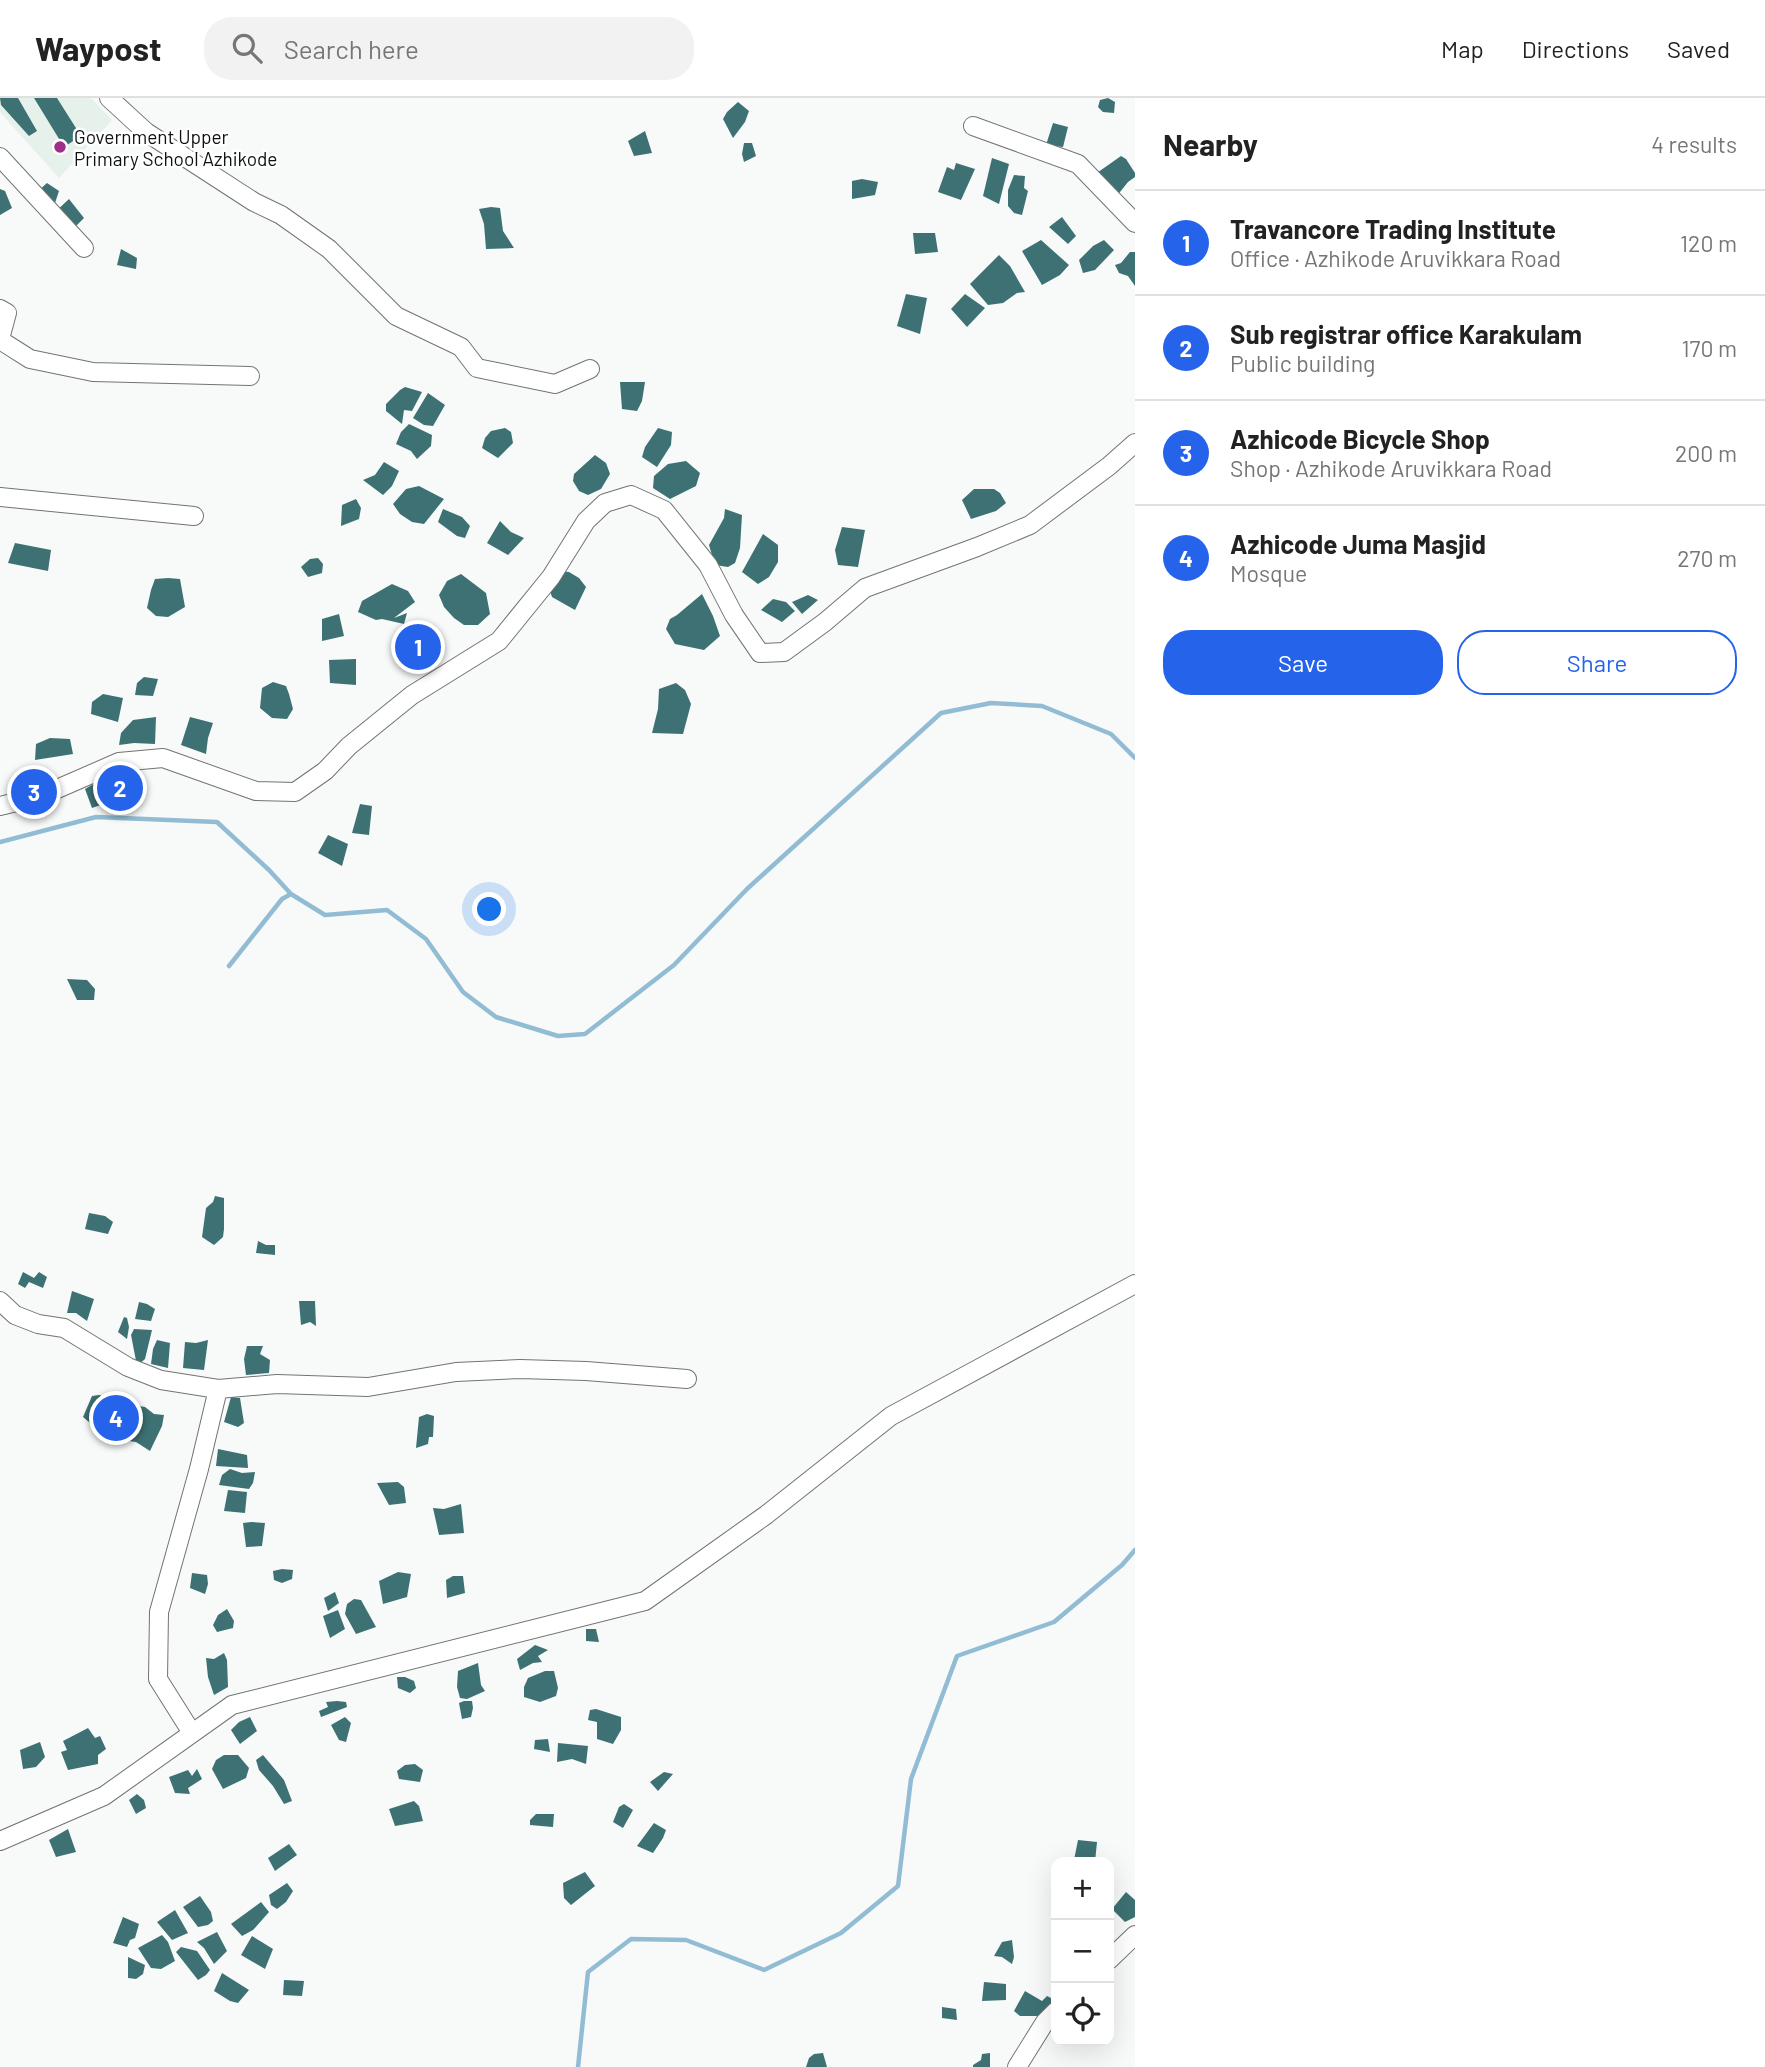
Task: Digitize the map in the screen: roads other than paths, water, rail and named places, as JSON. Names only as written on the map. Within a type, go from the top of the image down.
[{"type":"street","points":[[109,98],[146,132],[254,202],[281,215],[329,249],[396,316],[461,347],[477,368],[555,384],[590,369]]},
{"type":"street","points":[[973,126],[1078,164],[1135,223]]},
{"type":"street","points":[[0,157],[84,248]]},
{"type":"street","points":[[0,309],[7,313],[0,339],[30,359],[93,372],[250,376]]},
{"type":"street","points":[[0,807],[40,796],[119,762],[163,758],[256,791],[295,792],[325,771],[349,746],[412,695],[499,640],[551,577],[586,521],[605,503],[631,495],[664,510],[708,565],[734,615],[760,653],[784,652],[865,588],[920,569],[1030,524],[1109,466],[1135,443]]},
{"type":"street","points":[[0,497],[194,516]]},
{"type":"street","points":[[0,1841],[104,1796],[232,1705],[645,1601],[766,1516],[891,1416],[1135,1284]]},
{"type":"street","points":[[0,1301],[15,1315],[38,1324],[64,1328],[128,1367],[161,1380],[218,1389],[277,1384],[368,1387],[456,1372],[520,1369],[586,1371],[688,1380]]},
{"type":"street","points":[[192,1733],[158,1679],[159,1612],[218,1389]]},
{"type":"street","points":[[1114,1955],[1135,1935]]},
{"type":"street","points":[[1017,2067],[1051,2016]]},
{"type":"waterway","points":[[291,894],[325,915],[387,910],[426,939],[463,992],[496,1017],[558,1036],[585,1034],[674,965],[747,889],[941,713],[991,703],[1042,706],[1111,734],[1135,758]]},
{"type":"waterway","points":[[0,842],[96,817],[217,822],[291,894],[282,899],[229,966]]},
{"type":"waterway","points":[[578,2067],[588,1972],[631,1939],[686,1940],[764,1970],[841,1933],[898,1886],[911,1779],[957,1656],[1054,1622],[1122,1565],[1135,1550]]},
{"type":"place","name":"Government Upper Primary School Azhikode","points":[[60,147]]},
{"type":"place","name":"Travancore Trading Institute","points":[[418,647]]},
{"type":"place","name":"Sub registrar office Karakulam","points":[[120,788]]},
{"type":"place","name":"Azhicode Bicycle Shop","points":[[34,792]]},
{"type":"place","name":"Azhicode Juma Masjid","points":[[116,1418]]}]
